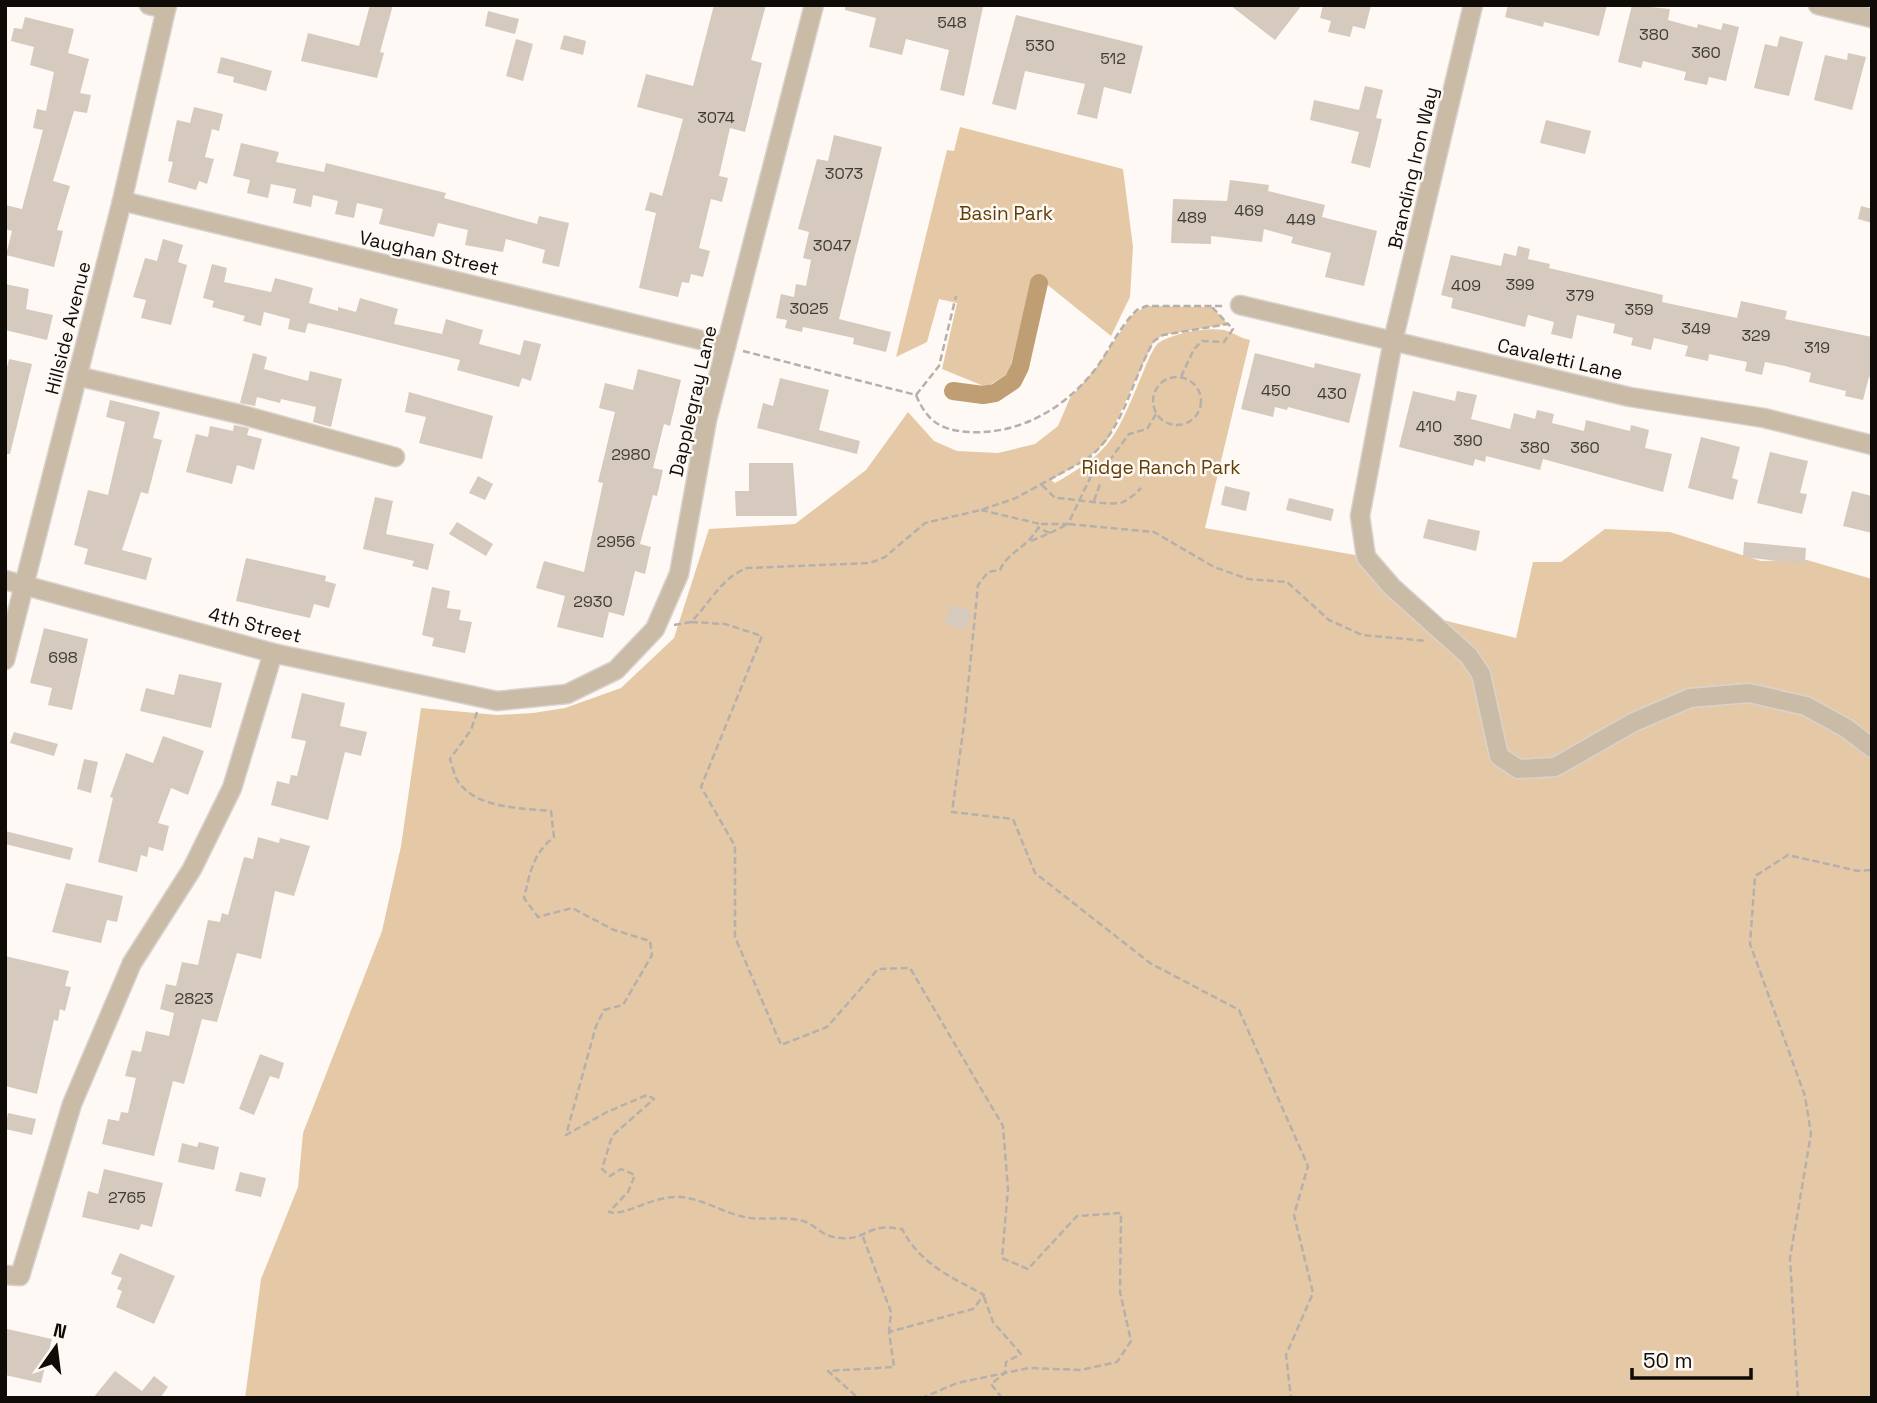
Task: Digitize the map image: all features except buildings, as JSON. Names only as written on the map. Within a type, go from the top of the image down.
[{"type":"street","name":"Dapplegray Lane","points":[[489,699],[566,694],[616,670],[655,629],[679,574],[707,420],[814,5]]},
{"type":"street","name":"Branding Iron Way","points":[[1473,5],[1393,341],[1360,516],[1366,557],[1392,587],[1469,656],[1482,674],[1499,756],[1517,769],[1555,767],[1634,722],[1690,698],[1749,693],[1806,706],[1846,728],[1872,748]]},
{"type":"street","points":[[1818,5],[1872,18]]},
{"type":"street","name":"Hillside Avenue","points":[[5,660],[122,201],[160,7]]},
{"type":"street","name":"Vaughan Street","points":[[122,201],[726,346]]},
{"type":"street","name":"Cavaletti Lane","points":[[1240,305],[1630,397],[1764,418],[1872,445]]},
{"type":"street","points":[[77,376],[243,415],[395,457]]},
{"type":"street","name":"4th Street","points":[[5,580],[273,653],[489,699]]},
{"type":"street","points":[[5,1275],[20,1276],[72,1104],[132,963],[192,869],[232,788],[273,653]]},
{"type":"path","points":[[916,395],[939,366],[956,296]]},
{"type":"path","points":[[916,395],[925,416],[952,431],[982,433],[1026,425],[1070,398],[1096,368],[1137,310],[1146,306],[1240,305]]},
{"type":"path","points":[[1181,377],[1194,349],[1202,341],[1224,342],[1233,329],[1213,307]]},
{"type":"path","points":[[691,622],[724,582],[747,568],[870,563],[884,557],[925,523],[981,510],[1042,485],[1087,459],[1107,440],[1154,341],[1163,335],[1228,324]]},
{"type":"path","points":[[726,346],[916,395]]},
{"type":"path","points":[[1181,377],[1191,381],[1200,394],[1197,415],[1188,422],[1177,425],[1165,422],[1156,414],[1152,403],[1157,386],[1166,379],[1181,377]]},
{"type":"path","points":[[1156,414],[1147,429],[1129,434],[1104,468],[1094,472],[1068,524],[1031,541],[1004,560],[1000,570],[988,572],[978,585],[952,812],[1013,820],[1035,873],[1150,963],[1239,1010],[1308,1166],[1294,1215],[1313,1293],[1286,1355],[1291,1398]]},
{"type":"path","points":[[1094,501],[1100,484]]},
{"type":"path","points":[[1042,485],[1055,498],[1082,498],[1112,505],[1124,502],[1142,488]]},
{"type":"path","points":[[981,510],[1039,526],[1050,533]]},
{"type":"path","points":[[1039,526],[1068,524],[1154,532],[1214,568],[1248,579],[1287,582],[1329,620],[1362,635],[1443,642],[1449,637]]},
{"type":"path","points":[[1031,541],[1039,526]]},
{"type":"path","points":[[655,629],[691,622],[725,624],[762,636],[701,787],[735,846],[735,937],[781,1045],[827,1027],[878,969],[910,968],[1003,1126],[1008,1189],[1002,1258],[1028,1269],[1077,1216],[1121,1213],[1120,1292],[1131,1341],[1117,1362],[1081,1370],[1029,1368],[957,1383],[922,1398]]},
{"type":"path","points":[[489,699],[450,759],[458,781],[474,794],[499,806],[551,810],[554,837],[542,847],[532,863],[524,898],[537,917],[572,908],[614,930],[650,941],[652,955],[623,1006],[604,1010],[596,1027],[566,1135],[637,1099],[647,1095],[654,1099],[612,1136],[602,1169],[610,1176],[621,1169],[635,1175],[628,1192],[609,1212],[617,1215],[656,1197],[702,1199],[710,1207],[749,1218],[800,1220],[812,1225],[820,1234],[842,1239],[863,1237],[877,1228],[902,1229],[913,1250],[936,1268],[984,1295],[993,1322],[1021,1354],[1006,1362],[1005,1373],[991,1384],[1002,1398]]},
{"type":"path","points":[[1798,1398],[1790,1258],[1811,1134],[1805,1096],[1750,944],[1755,876],[1788,855],[1858,871],[1872,870]]},
{"type":"path","points":[[858,1398],[828,1371],[894,1367],[891,1312],[863,1237]]},
{"type":"path","points":[[890,1332],[973,1309],[984,1295]]},
{"type":"green space","name":"Basin Park","points":[[960,127],[1123,169],[1133,247],[1130,297],[1111,336],[1039,278],[1031,282],[1009,373],[986,387],[942,369],[957,303],[939,299],[927,342],[896,357],[947,150],[954,151]]},
{"type":"green space","name":"Ridge Ranch Park","points":[[1146,306],[1212,307],[1228,324],[1163,335],[1154,341],[1107,441],[1087,459],[1051,480],[1055,483],[1088,462],[1109,442],[1158,343],[1190,332],[1224,330],[1250,340],[1205,528],[1366,557],[1404,585],[1443,620],[1516,638],[1533,562],[1561,562],[1605,529],[1670,532],[1761,561],[1807,560],[1872,579],[1872,1398],[245,1398],[261,1279],[298,1187],[303,1133],[382,931],[401,846],[421,708],[497,715],[533,713],[565,708],[621,688],[674,638],[709,529],[795,524],[866,470],[908,412],[934,441],[957,451],[998,453],[1035,444],[1058,426],[1070,398],[1096,368],[1131,316]]},
{"type":"waterway","points":[[953,391],[983,395],[995,393],[1013,381],[1020,367],[1039,283]]}]
